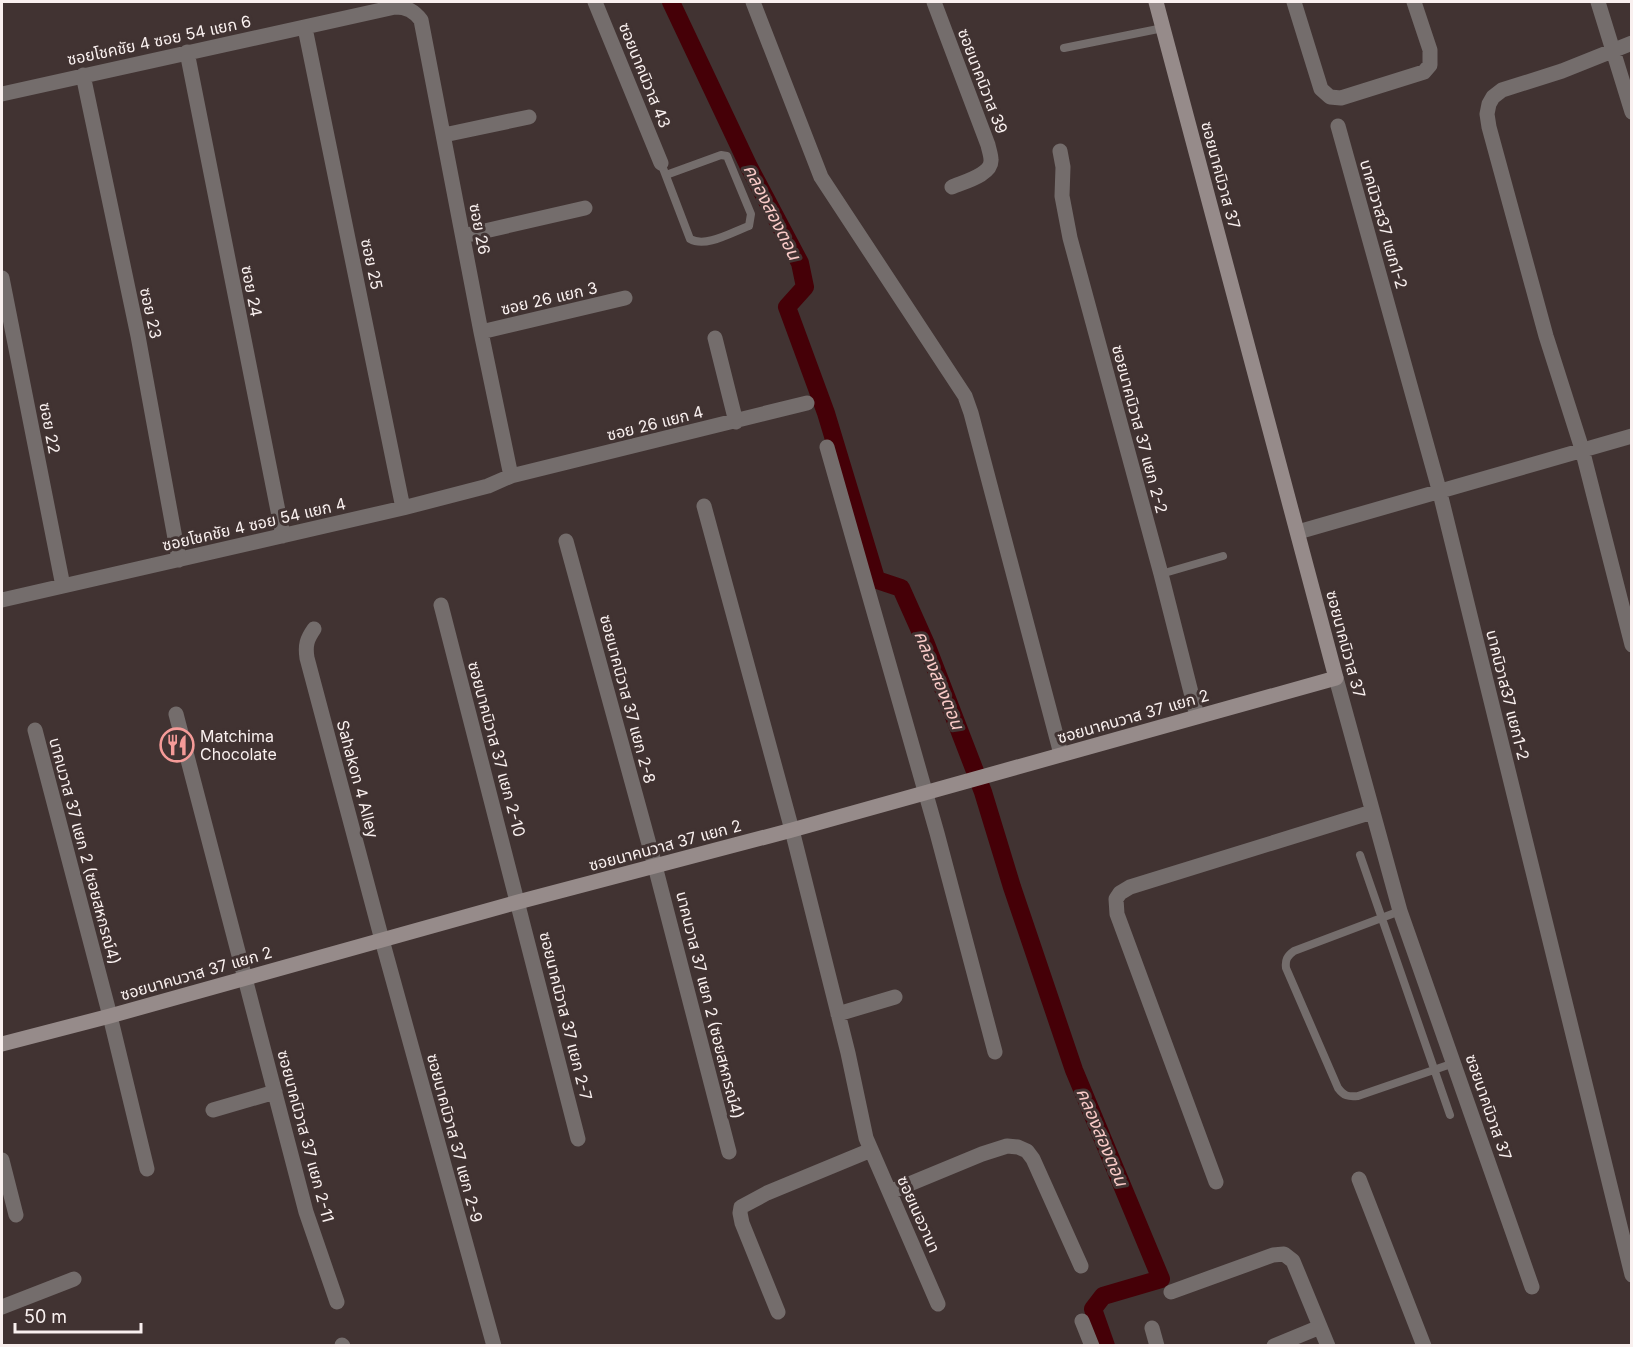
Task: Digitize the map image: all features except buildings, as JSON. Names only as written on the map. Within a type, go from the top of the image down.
[{"type":"street","name":"ซอยนาคนิวาส 43","points":[[595,2],[664,169]]},
{"type":"street","points":[[753,2],[821,177],[965,396],[1005,537],[1061,754]]},
{"type":"street","name":"ซอยนาคนิวาส 39","points":[[934,2],[992,161],[990,168],[985,172],[952,187]]},
{"type":"street","name":"ซอยนาคนิวาส 37","points":[[1156,2],[1400,911],[1532,1287]]},
{"type":"street","points":[[1294,2],[1321,89],[1330,97],[1341,98],[1424,72],[1430,65],[1430,50],[1414,2]]},
{"type":"street","points":[[1598,2],[1632,112]]},
{"type":"street","name":"ซอยโชคชัย 4 ซอย 54 แยก 6","points":[[2,94],[394,7]]},
{"type":"street","name":"ซอย 26","points":[[394,7],[410,10],[422,20],[481,332],[511,476]]},
{"type":"street","name":"ซอย 25","points":[[305,28],[404,508]]},
{"type":"street","points":[[1632,43],[1562,71],[1502,90],[1493,97],[1487,114],[1543,325],[1582,450],[1632,645]]},
{"type":"street","name":"ซอย 24","points":[[187,52],[283,536]]},
{"type":"street","name":"ซอย 23","points":[[83,75],[138,336],[179,560]]},
{"type":"street","points":[[444,135],[529,117]]},
{"type":"street","name":"นาคนิวาส37 แยก1-2","points":[[1338,126],[1440,493],[1632,1275]]},
{"type":"street","name":"ซอยนาคนิวาส 37 แยก 2-2","points":[[1060,151],[1063,167],[1062,196],[1070,238],[1197,716]]},
{"type":"street","points":[[463,236],[585,208]]},
{"type":"street","name":"ซอย 22","points":[[2,278],[63,586]]},
{"type":"street","name":"ซอย 26 แยก 3","points":[[481,332],[625,298]]},
{"type":"street","points":[[715,338],[735,422]]},
{"type":"street","name":"ซอย 26 แยก 4","points":[[511,476],[807,403]]},
{"type":"street","points":[[1298,532],[1632,436]]},
{"type":"street","points":[[827,447],[926,793],[995,1053]]},
{"type":"street","name":"ซอยโชคชัย 4 ซอย 54 แยก 4","points":[[2,600],[404,508],[488,486],[511,476]]},
{"type":"street","name":"ซอยเนอวานา","points":[[704,506],[792,830],[869,1144],[938,1304]]},
{"type":"street","name":"ซอยนาคนิวาส 37 แยก 2-8","points":[[566,542],[655,866]]},
{"type":"street","name":"ซอยนาคนิวาส 37 แยก 2-10","points":[[441,605],[518,902]]},
{"type":"street","name":"Sahakon 4 Alley","points":[[314,629],[305,646],[307,658],[382,940]]},
{"type":"street","name":"ซอยนาคนวาส 37 แยก 2","points":[[2,1044],[518,902],[967,782],[1336,678]]},
{"type":"street","points":[[176,714],[245,978]]},
{"type":"street","name":"นาคนวาส 37 แยก 2 (ซอยสหกรณ์4)","points":[[35,730],[110,1016],[147,1169]]},
{"type":"street","points":[[1216,1182],[1117,914],[1116,899],[1120,893],[1130,887],[1372,812]]},
{"type":"street","name":"นาคนวาส 37 แยก 2 (ซอยสหกรณ์4)","points":[[655,866],[729,1152]]},
{"type":"street","name":"ซอยนาคนิวาส 37 แยก 2-7","points":[[518,902],[578,1139]]},
{"type":"street","name":"ซอยนาคนิวาส 37 แยก 2-9","points":[[382,940],[494,1346]]},
{"type":"street","name":"ซอยนาคนิวาส 37 แยก 2-11","points":[[245,978],[306,1212],[337,1302]]},
{"type":"street","points":[[838,1014],[895,997]]},
{"type":"street","points":[[213,1110],[275,1092]]},
{"type":"street","points":[[778,1312],[742,1223],[741,1207],[869,1144]]},
{"type":"street","points":[[890,1192],[982,1154],[1007,1146],[1018,1147],[1027,1151],[1033,1159],[1081,1266]]},
{"type":"street","points":[[2,1160],[16,1215]]},
{"type":"street","points":[[1359,1179],[1424,1346]]},
{"type":"street","points":[[1171,1292],[1273,1255],[1284,1254],[1293,1261],[1328,1346]]},
{"type":"street","points":[[2,1307],[74,1279]]},
{"type":"street","points":[[1082,1321],[1092,1346]]},
{"type":"street","points":[[1274,1346],[1320,1327]]},
{"type":"street","points":[[1152,1328],[1157,1346]]},
{"type":"lane","points":[[1064,48],[1163,28]]},
{"type":"lane","points":[[721,155],[727,156],[751,214],[749,226],[704,242],[695,242],[690,239],[664,169],[721,155]]},
{"type":"lane","points":[[1161,574],[1223,556]]},
{"type":"lane","points":[[1360,855],[1450,1115]]},
{"type":"lane","points":[[1400,911],[1294,951],[1288,956],[1286,968],[1343,1095],[1358,1096],[1454,1063]]},
{"type":"waterway","name":"คลองสองตอน","points":[[671,2],[749,167],[800,263],[805,287],[787,307],[826,413],[875,575],[877,580],[901,588],[926,644],[983,792],[1012,887],[1074,1070],[1161,1279],[1103,1296],[1093,1309],[1106,1346]]},
{"type":"place","name":"Matchima Chocolate","points":[[177,745]]}]
